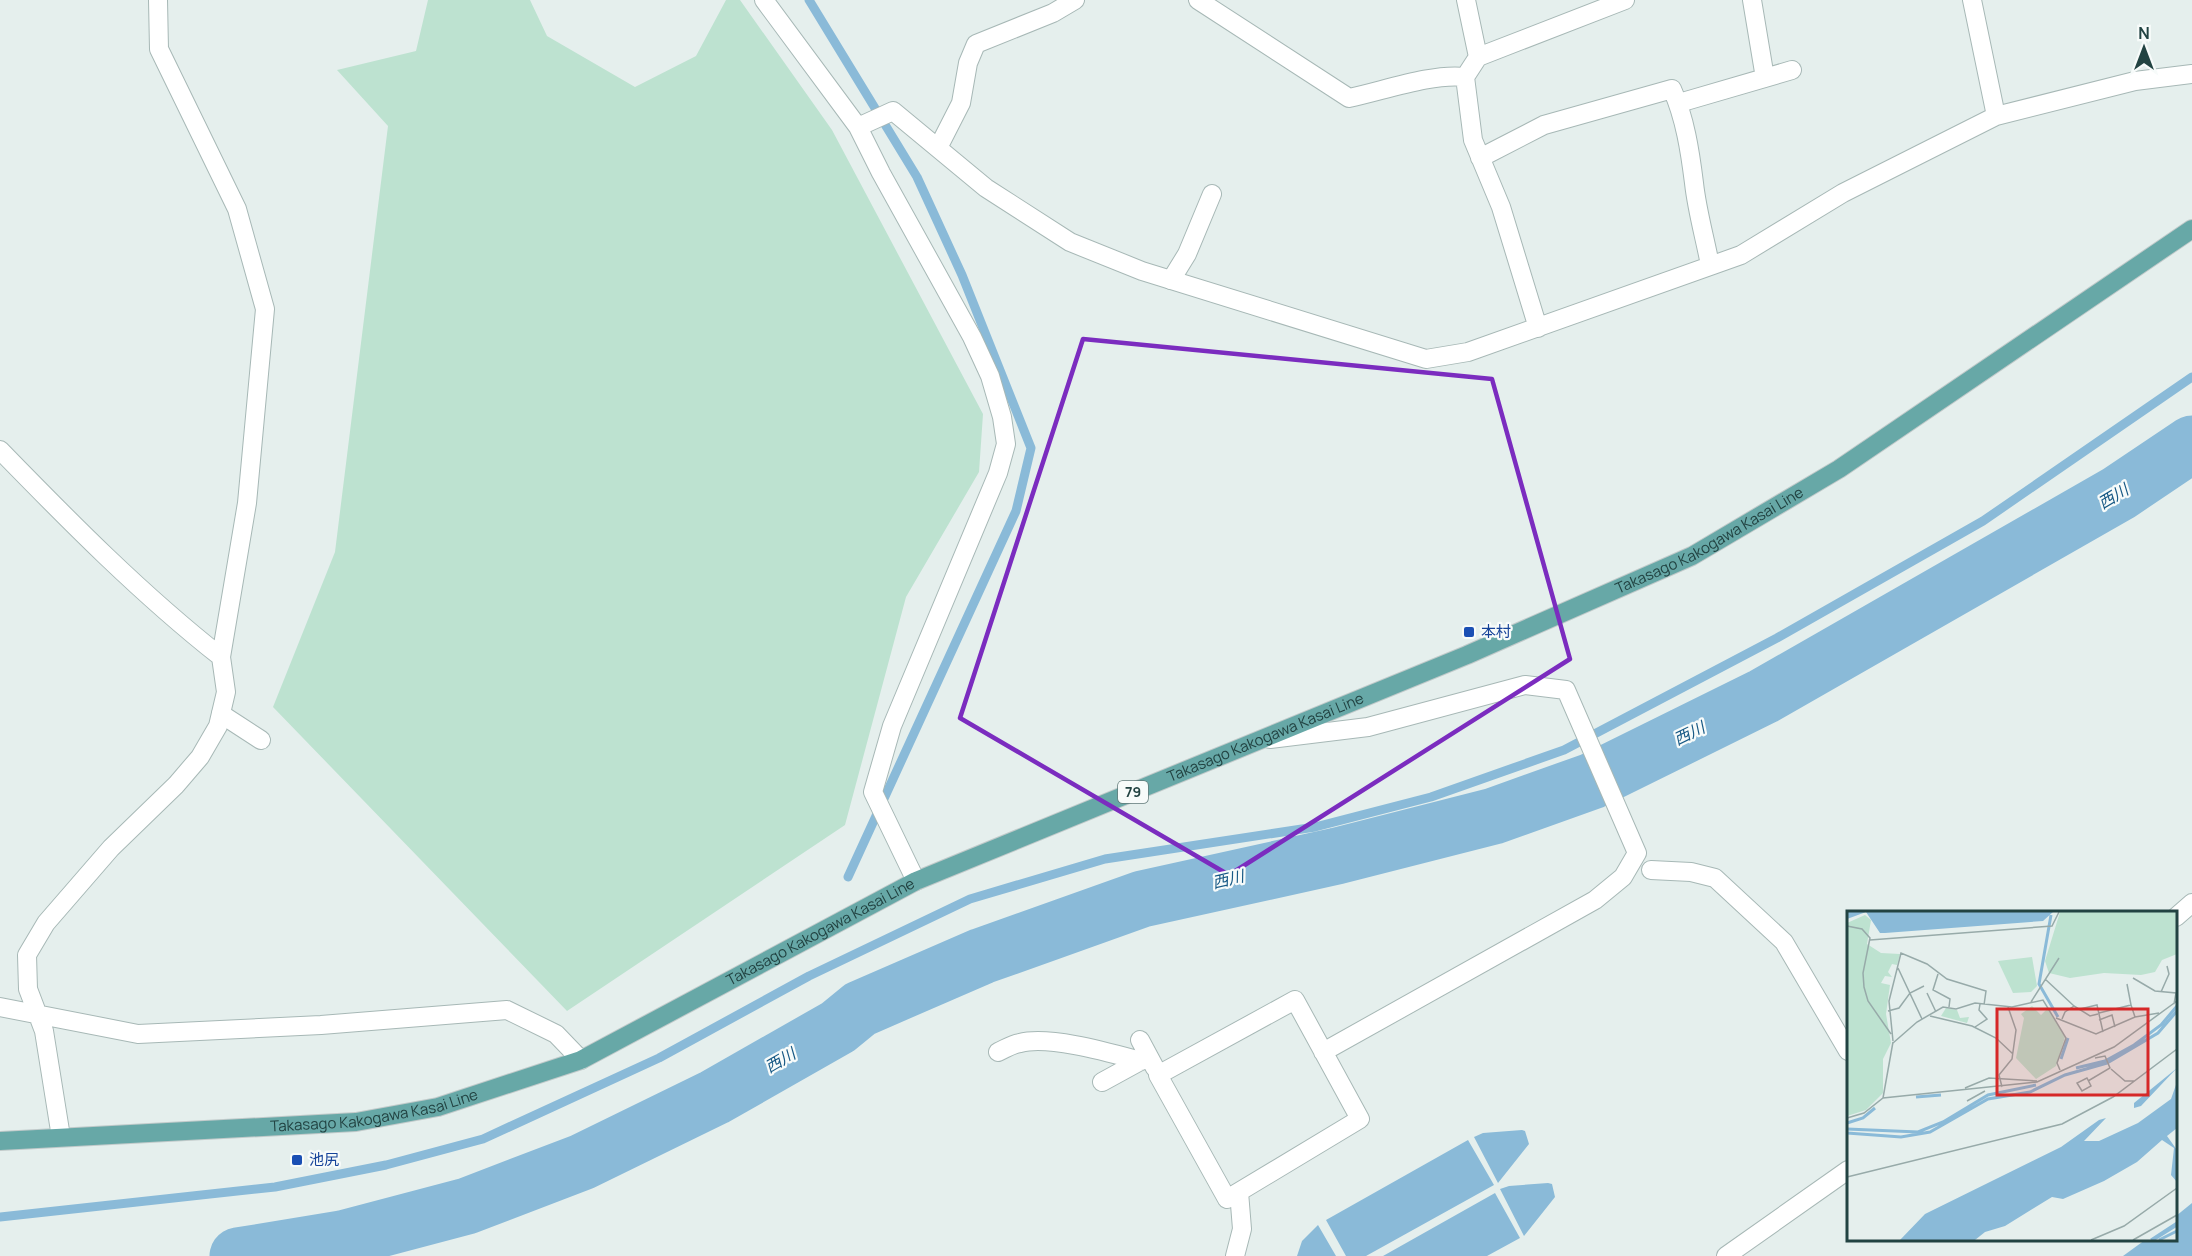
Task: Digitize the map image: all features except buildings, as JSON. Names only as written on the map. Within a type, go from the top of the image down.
[{"type":"main road","name":"Takasago Kakogawa Kasai Line","points":[[0,1141],[356,1122],[438,1107],[580,1060],[915,881],[1467,655],[1692,556],[1839,469],[2192,230]]},
{"type":"street","points":[[61,1137],[44,1031],[28,989],[27,955],[46,923],[111,848],[176,785],[200,757],[218,726],[226,692],[221,657],[246,503],[264,309],[237,209],[159,49],[158,0]]},
{"type":"street","points":[[764,0],[858,127],[881,173],[972,336],[990,376],[1006,444],[998,473],[892,726],[873,792],[915,881]]},
{"type":"street","points":[[938,148],[961,104],[968,63],[976,44],[1053,13],[1075,0]]},
{"type":"street","points":[[1198,0],[1349,98],[1394,89],[1408,83],[1455,76],[1465,77]]},
{"type":"street","points":[[1466,0],[1478,57]]},
{"type":"street","points":[[1538,328],[1501,207],[1473,140],[1465,77],[1478,57],[1625,0]]},
{"type":"street","points":[[1752,0],[1765,78]]},
{"type":"street","points":[[1972,0],[1996,116]]},
{"type":"street","points":[[1679,104],[1792,70]]},
{"type":"street","points":[[858,127],[893,111],[986,188],[1070,242],[1142,271],[1426,359],[1468,352],[1741,255],[1844,193],[1996,116],[2135,81],[2192,74]]},
{"type":"street","points":[[1480,158],[1544,125],[1672,88],[1679,104],[1710,265]]},
{"type":"street","points":[[1172,280],[1187,254],[1212,194]]},
{"type":"street","points":[[0,450],[101,552],[172,619],[221,657]]},
{"type":"street","points":[[1257,741],[1368,727],[1525,684],[1566,690],[1637,853],[1623,877],[1595,900],[1323,1052]]},
{"type":"street","points":[[221,714],[261,740]]},
{"type":"street","points":[[1651,870],[1691,872],[1715,878],[1784,942],[1847,1049]]},
{"type":"street","points":[[2177,915],[2192,903]]},
{"type":"street","points":[[1140,1040],[1145,1059],[1158,1075],[1227,1199],[1360,1119],[1295,999],[1158,1075]]},
{"type":"street","points":[[0,1007],[138,1034],[321,1024],[507,1010],[556,1034],[580,1060]]},
{"type":"street","points":[[998,1052],[1020,1043],[1040,1040],[1053,1049],[1102,1051],[1145,1059]]},
{"type":"street","points":[[1102,1082],[1145,1059]]},
{"type":"street","points":[[1726,1256],[1847,1171]]},
{"type":"street","points":[[1235,1256],[1242,1229],[1239,1192]]},
{"type":"highlighted area","points":[[1083,339],[1492,379],[1570,659],[1229,875],[960,718]]},
{"type":"green space","points":[[428,0],[530,0],[547,36],[635,87],[696,56],[726,0],[740,0],[832,130],[983,414],[979,472],[906,597],[845,825],[567,1011],[273,707],[335,552],[388,126],[337,70],[416,51]]},
{"type":"water","points":[[1525,1131],[1529,1144],[1498,1183],[1474,1137],[1483,1133]]},
{"type":"water","points":[[1468,1140],[1494,1185],[1366,1256],[1346,1256],[1326,1220]]},
{"type":"water","points":[[1552,1184],[1555,1197],[1524,1236],[1500,1189],[1509,1186]]},
{"type":"water","points":[[1495,1193],[1520,1238],[1487,1256],[1383,1256]]},
{"type":"water","points":[[2192,1203],[2192,1256],[2123,1256],[2144,1241],[2177,1241],[2177,1215]]},
{"type":"water","points":[[1318,1225],[1336,1256],[1297,1256],[1302,1241]]},
{"type":"waterway","points":[[809,0],[917,177],[962,275],[1031,448],[1016,511],[848,877]]},
{"type":"waterway","points":[[0,1217],[275,1187],[386,1165],[483,1139],[659,1058],[809,976],[970,899],[1105,859],[1315,827],[1431,797],[1564,750],[1777,638],[1983,521],[2192,377]]},
{"type":"waterway","name":"西川","points":[[238,1256],[342,1239],[467,1206],[582,1162],[715,1097],[838,1027],[860,1009],[982,956],[1142,899],[1337,856],[1494,816],[1592,781],[1764,696],[2119,493],[2192,444]]},
{"type":"place","name":"本村","points":[[1469,632]]},
{"type":"place","name":"池尻","points":[[297,1160]]}]
